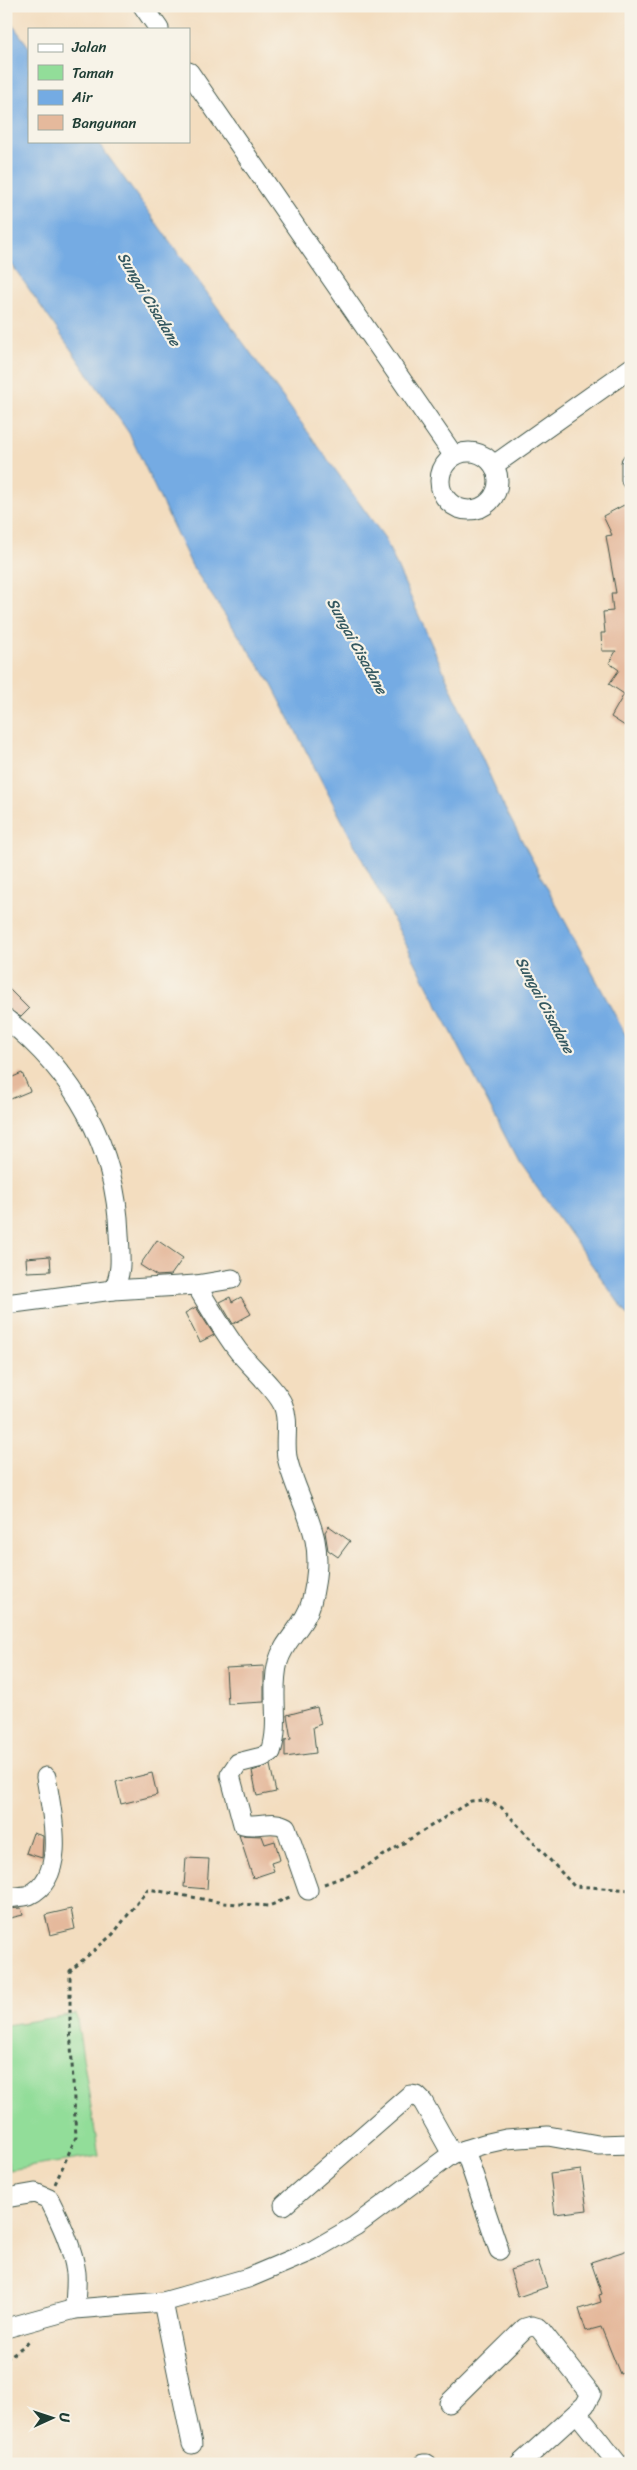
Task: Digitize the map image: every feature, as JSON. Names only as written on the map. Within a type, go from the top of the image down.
[{"type":"street","points":[[143,6],[158,28]]},
{"type":"street","points":[[190,73],[454,456]]},
{"type":"street","points":[[494,465],[631,368]]},
{"type":"street","points":[[464,452],[475,452],[486,457],[494,465],[499,479],[496,495],[486,506],[471,511],[456,508],[444,498],[440,483],[443,468],[454,456],[464,452]]},
{"type":"street","points":[[631,463],[631,480]]},
{"type":"street","points":[[6,1020],[29,1037],[72,1086],[102,1143],[118,1203],[120,1267],[119,1280],[113,1290]]},
{"type":"street","points":[[6,1304],[113,1290],[196,1285],[232,1279]]},
{"type":"street","points":[[196,1285],[240,1353],[282,1403],[287,1418],[287,1456],[295,1485],[315,1540],[318,1562],[311,1603],[304,1617],[283,1647],[277,1664],[277,1728],[271,1752],[262,1757],[238,1763],[230,1775],[242,1824],[251,1826],[279,1822],[286,1827],[308,1890]]},
{"type":"street","points":[[6,1898],[29,1895],[44,1883],[53,1864],[55,1842],[46,1777]]},
{"type":"street","points":[[284,2205],[410,2095],[417,2096],[458,2152],[499,2250]]},
{"type":"street","points":[[6,2328],[75,2309],[163,2302],[214,2289],[312,2251],[355,2226],[458,2152],[506,2139],[548,2136],[598,2145],[631,2144]]},
{"type":"street","points":[[6,2198],[35,2193],[49,2198],[60,2223],[76,2273],[75,2309]]},
{"type":"street","points":[[163,2302],[192,2444]]},
{"type":"street","points":[[449,2402],[525,2328],[532,2326],[539,2328],[591,2394],[590,2400],[520,2464]]},
{"type":"street","points":[[577,2412],[618,2464]]},
{"type":"street","points":[[622,2464],[631,2456]]},
{"type":"path","points":[[49,2198],[76,2137],[70,2026],[70,1971],[113,1934],[148,1889],[224,1903],[269,1906],[357,1872],[471,1801],[485,1800],[501,1807],[574,1886],[631,1890]]},
{"type":"green space","points":[[76,2014],[99,2156],[9,2170],[6,2151],[6,2025]]},
{"type":"water","name":"Sungai Cisadane","points":[[6,16],[28,46],[28,142],[98,142],[384,537],[502,803],[631,1045],[631,1320],[518,1161],[272,685],[192,566],[129,433],[6,256]]},
{"type":"building","points":[[624,505],[631,517],[631,716],[625,726],[611,717],[624,694],[609,684],[619,670],[609,663],[616,651],[602,651],[601,633],[605,633],[603,612],[613,611],[611,593],[616,593],[606,536],[612,535],[603,516]]},
{"type":"building","points":[[6,986],[29,1009],[21,1017],[6,1008]]},
{"type":"building","points":[[22,1073],[30,1091],[6,1101],[6,1080]]},
{"type":"building","points":[[157,1240],[183,1258],[171,1275],[157,1276],[140,1265]]},
{"type":"building","points":[[50,1256],[51,1271],[27,1272],[26,1258]]},
{"type":"building","points":[[230,1297],[232,1302],[241,1297],[251,1314],[233,1324],[220,1302]]},
{"type":"building","points":[[196,1307],[214,1335],[200,1342],[185,1313]]},
{"type":"building","points":[[329,1526],[350,1541],[338,1557],[328,1550],[325,1532]]},
{"type":"building","points":[[264,1666],[264,1702],[228,1704],[226,1668]]},
{"type":"building","points":[[317,1707],[321,1724],[313,1727],[316,1753],[285,1757],[285,1740],[291,1739],[287,1715]]},
{"type":"building","points":[[270,1765],[276,1792],[257,1796],[252,1771]]},
{"type":"building","points":[[152,1773],[157,1795],[121,1804],[116,1782]]},
{"type":"building","points":[[33,1833],[43,1836],[42,1858],[26,1853]]},
{"type":"building","points":[[239,1835],[262,1836],[265,1844],[275,1841],[280,1860],[271,1863],[274,1871],[253,1878]]},
{"type":"building","points":[[186,1858],[209,1859],[207,1889],[184,1887]]},
{"type":"building","points":[[21,1908],[23,1915],[6,1919],[6,1909]]},
{"type":"building","points":[[71,1909],[75,1929],[50,1935],[45,1915]]},
{"type":"building","points":[[581,2170],[587,2210],[555,2214],[550,2174]]},
{"type":"building","points":[[631,2249],[631,2370],[620,2374],[601,2327],[586,2331],[579,2309],[601,2302],[599,2295],[602,2294],[591,2262]]},
{"type":"building","points":[[538,2261],[547,2287],[518,2297],[510,2270]]}]
